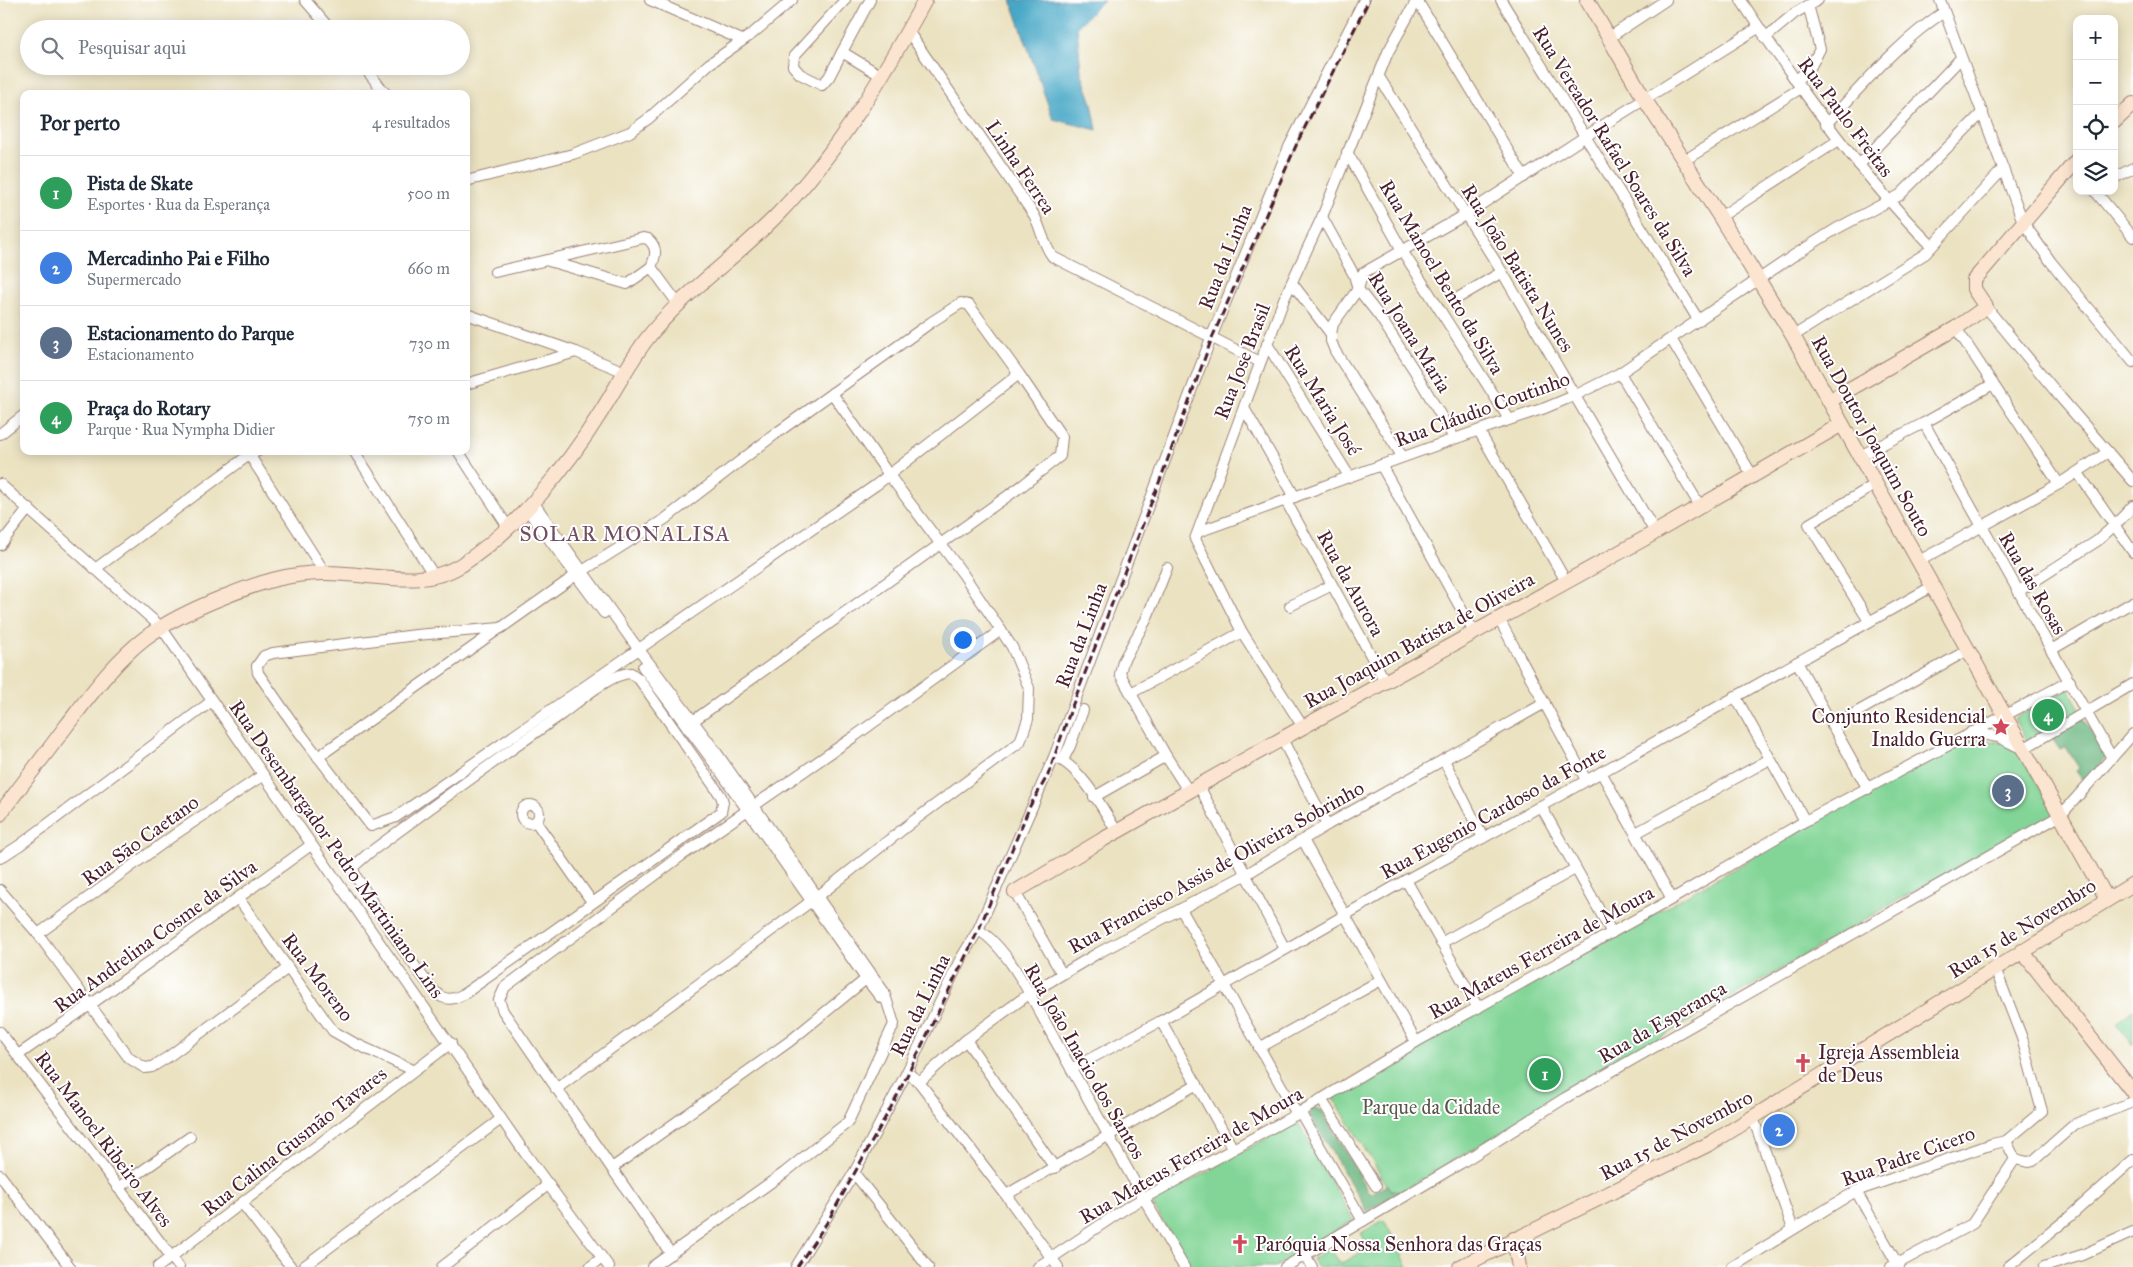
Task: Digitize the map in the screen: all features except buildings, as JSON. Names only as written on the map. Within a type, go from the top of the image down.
[{"type":"street","points":[[305,0],[322,20]]},
{"type":"street","points":[[650,0],[742,40]]},
{"type":"street","points":[[470,180],[573,154],[624,136],[648,119],[709,64],[792,0]]},
{"type":"street","points":[[845,0],[794,56],[793,66],[800,74],[822,85],[829,77],[870,0]]},
{"type":"street","points":[[0,814],[97,685],[134,647],[161,627],[218,599],[279,578],[326,572],[418,578],[435,577],[460,565],[486,547],[530,505],[576,450],[646,341],[679,305],[756,236],[785,207],[834,149],[859,112],[926,0]]},
{"type":"street","name":"Rua da Linha","points":[[796,1267],[854,1173],[907,1072],[960,960],[978,930],[1058,758],[1211,338],[1289,146],[1364,0]]},
{"type":"street","points":[[1417,0],[1524,176]]},
{"type":"street","name":"Rua Jose Brasil","points":[[1198,532],[1260,362],[1292,283],[1322,217],[1388,52],[1417,0]]},
{"type":"street","name":"Rua Vereador Rafael Soares da Silva","points":[[1501,0],[1699,321]]},
{"type":"street","name":"Rua Doutor Joaquim Souto","points":[[1587,0],[1646,100],[1759,278],[1793,336],[2107,899]]},
{"type":"street","points":[[1610,37],[1666,0]]},
{"type":"street","name":"Rua Paulo Freitas","points":[[1741,0],[1758,28],[1826,124],[1888,202],[1932,246]]},
{"type":"street","points":[[1765,38],[1795,13],[1818,0]]},
{"type":"street","points":[[1940,0],[2023,222],[2051,262],[2133,362]]},
{"type":"street","points":[[1685,160],[1799,84],[1820,49],[1808,5]]},
{"type":"street","points":[[1826,124],[1879,65],[1923,26],[1944,12]]},
{"type":"street","points":[[1402,456],[1335,352],[1331,341],[1333,324],[1358,290],[1363,273],[1403,252],[1465,215],[1758,28]]},
{"type":"street","name":"Linha Ferrea","points":[[908,32],[1034,215],[1044,235],[1048,250],[1053,257],[1260,362]]},
{"type":"street","points":[[842,52],[880,75]]},
{"type":"street","points":[[1859,165],[1962,58]]},
{"type":"street","points":[[370,75],[383,90]]},
{"type":"street","name":"Rua João Batista Nunes","points":[[1378,77],[1502,272],[1655,532]]},
{"type":"street","points":[[2118,118],[2133,104]]},
{"type":"street","name":"Rua Cláudio Coutinho","points":[[1198,532],[1291,499],[1402,456],[1479,431],[1576,395],[1620,372],[1699,321],[1759,278],[1836,229],[1888,202],[1909,188],[1983,112]]},
{"type":"street","points":[[1720,216],[1839,140]]},
{"type":"street","name":"Rua Manoel Bento da Silva","points":[[1347,152],[1403,252],[1509,419]]},
{"type":"street","points":[[2073,167],[2023,222],[1973,282],[1974,289],[1986,307],[2133,480]]},
{"type":"street","points":[[1793,336],[1914,262],[1932,246],[2003,168]]},
{"type":"street","points":[[2118,176],[2133,168]]},
{"type":"street","points":[[470,174],[477,178]]},
{"type":"street","points":[[2098,195],[2133,238]]},
{"type":"street","name":"Rua Joana Maria","points":[[1322,217],[1354,275],[1358,290],[1380,317],[1454,438]]},
{"type":"street","points":[[495,272],[643,238],[648,239],[656,250],[656,256],[651,267],[627,284],[548,260]]},
{"type":"street","points":[[651,267],[679,305]]},
{"type":"street","points":[[1456,300],[1502,272]]},
{"type":"street","points":[[1292,283],[1331,334]]},
{"type":"street","points":[[318,757],[579,573],[665,519],[832,393],[961,304],[970,305],[1020,374],[1062,437],[1060,456],[690,725]]},
{"type":"street","points":[[1829,401],[1956,328],[1986,307]]},
{"type":"street","points":[[470,315],[576,352],[625,372]]},
{"type":"street","points":[[1956,328],[2059,484]]},
{"type":"street","points":[[1671,339],[1752,474]]},
{"type":"street","name":"Rua Maria José","points":[[1267,344],[1349,476]]},
{"type":"street","points":[[470,383],[576,352]]},
{"type":"street","points":[[1620,372],[1700,506]]},
{"type":"street","points":[[500,628],[416,635],[264,656],[257,666],[258,673],[318,757],[371,826],[396,817],[636,650],[784,551],[889,476],[1020,374]]},
{"type":"street","points":[[1860,456],[1993,384]]},
{"type":"street","points":[[556,1089],[814,899],[1020,742],[1028,719],[1029,688],[1012,647],[941,544],[889,476],[832,393]]},
{"type":"street","name":"Rua da Aurora","points":[[1244,408],[1291,499],[1332,585],[1385,681]]},
{"type":"street","points":[[0,434],[20,418]]},
{"type":"street","name":"Rua das Rosas","points":[[1924,423],[2112,758]]},
{"type":"street","name":"Rua Joaquim Batista de Oliveira","points":[[1014,892],[1385,681],[1567,582],[1842,424]]},
{"type":"street","points":[[1479,431],[1567,582]]},
{"type":"street","points":[[1919,561],[2059,484],[2108,452]]},
{"type":"street","points":[[95,569],[247,455]]},
{"type":"street","points":[[253,455],[326,572]]},
{"type":"street","points":[[357,455],[435,577]]},
{"type":"street","points":[[461,455],[508,527]]},
{"type":"street","points":[[1381,465],[1474,632]]},
{"type":"street","points":[[2078,473],[2133,552]]},
{"type":"street","name":"Rua Desembargador Pedro Martiniano Lins","points":[[0,484],[161,627],[502,1119],[609,1267]]},
{"type":"street","points":[[1869,621],[1810,528],[1810,523],[1876,484]]},
{"type":"street","points":[[530,505],[814,899],[889,1006],[894,1024],[848,1122],[784,1174],[652,1267]]},
{"type":"street","points":[[2019,591],[2097,541],[2116,525],[2133,506]]},
{"type":"street","points":[[0,545],[29,508]]},
{"type":"street","points":[[1198,532],[1196,543],[1242,632],[1303,727]]},
{"type":"street","points":[[1167,568],[1146,620],[1120,669],[1122,680],[1166,756],[1194,789],[1245,875],[1285,949]]},
{"type":"street","points":[[1290,606],[1332,585]]},
{"type":"street","name":"Rua Eugenio Cardoso da Fonte","points":[[1072,1069],[1161,1021],[1406,880],[1932,586]]},
{"type":"street","points":[[2051,650],[2133,602]]},
{"type":"street","points":[[1499,619],[1586,780]]},
{"type":"street","points":[[671,1254],[503,1011],[499,1000],[505,987],[681,856],[855,736],[1001,630]]},
{"type":"street","points":[[1131,693],[1242,632]]},
{"type":"street","points":[[1832,726],[1968,650]]},
{"type":"street","points":[[1797,662],[1868,788]]},
{"type":"street","points":[[630,673],[639,679],[715,787],[723,800],[723,807],[721,812],[710,821],[592,902],[464,994],[452,998],[443,997],[437,992],[386,922],[354,873],[353,867],[515,746],[606,683],[623,674],[630,673]]},
{"type":"street","name":"Rua Mateus Ferreira de Moura","points":[[1038,1267],[1102,1223],[1143,1199],[1298,1113],[1416,1042],[1672,899],[1805,821],[2070,681]]},
{"type":"street","points":[[1971,732],[1998,737],[2023,749],[2087,713],[2133,684]]},
{"type":"street","points":[[1735,696],[1805,821]]},
{"type":"street","points":[[0,858],[212,702]]},
{"type":"street","name":"Rua Francisco Assis de Oliveira Sobrinho","points":[[919,1082],[966,1040],[1029,994],[1062,974],[1245,875],[1327,825],[1545,703]]},
{"type":"street","points":[[1083,710],[1072,742],[1058,758],[1078,774],[1117,832]]},
{"type":"street","name":"Rua da Esperança","points":[[1285,1267],[1461,1163],[1565,1098],[2061,814],[2133,734]]},
{"type":"street","points":[[1282,740],[1327,825]]},
{"type":"street","points":[[1094,797],[1166,756]]},
{"type":"street","points":[[1636,833],[1770,758]]},
{"type":"street","points":[[1444,760],[1483,838]]},
{"type":"street","points":[[1601,772],[1672,899]]},
{"type":"street","name":"Rua São Caetano","points":[[38,934],[177,833],[263,775]]},
{"type":"street","points":[[1541,806],[1612,933]]},
{"type":"street","points":[[536,822],[592,902]]},
{"type":"street","points":[[1303,840],[1416,1042]]},
{"type":"street","name":"Rua Andrelina Cosme da Silva","points":[[18,1055],[312,845]]},
{"type":"street","points":[[1442,943],[1575,869]]},
{"type":"street","points":[[1406,880],[1478,1008]]},
{"type":"street","name":"Rua 15 de Novembro","points":[[1460,1267],[1514,1239],[1644,1178],[1711,1143],[2022,950],[2133,884]]},
{"type":"street","points":[[0,890],[38,934],[130,1058],[144,1068],[152,1067],[168,1057],[288,968]]},
{"type":"street","points":[[1014,892],[1062,974]]},
{"type":"street","name":"Rua Moreno","points":[[238,898],[336,1034],[413,1070]]},
{"type":"street","points":[[1181,909],[1258,1048],[1362,1221]]},
{"type":"street","points":[[373,933],[386,922]]},
{"type":"street","name":"Rua João Inacio dos Santos","points":[[978,930],[987,936],[999,950],[1029,994],[1109,1134],[1143,1199],[1184,1267]]},
{"type":"street","points":[[2022,950],[2133,1092]]},
{"type":"street","points":[[1995,968],[2022,1038],[2042,1111],[2006,1141]]},
{"type":"street","points":[[612,1168],[790,1042],[869,978]]},
{"type":"street","points":[[1258,1048],[1381,980]]},
{"type":"street","points":[[1161,1021],[1233,1149]]},
{"type":"street","name":"Rua Manoel Ribeiro Alves","points":[[0,1032],[179,1267]]},
{"type":"street","points":[[966,1040],[1055,1168]]},
{"type":"street","name":"Rua Calina Gusmão Tavares","points":[[158,1267],[413,1070],[451,1043]]},
{"type":"street","points":[[907,1072],[919,1082],[1006,1195],[1058,1267]]},
{"type":"street","points":[[1006,1195],[1197,1084]]},
{"type":"street","points":[[1321,1099],[1376,1186]]},
{"type":"street","points":[[1856,1192],[1896,1266],[1968,1227],[1975,1221],[2014,1159],[2028,1162],[2033,1161],[2080,1121],[2133,1102]]},
{"type":"street","points":[[1752,1118],[1793,1229]]},
{"type":"street","points":[[303,1267],[502,1119]]},
{"type":"street","points":[[118,1188],[190,1137]]},
{"type":"street","name":"Rua Padre Cicero","points":[[1732,1267],[1856,1192],[1983,1147],[2006,1141],[2014,1159]]},
{"type":"street","points":[[2010,1267],[2133,1160]]},
{"type":"street","points":[[854,1173],[928,1267]]},
{"type":"street","points":[[0,1175],[70,1267]]},
{"type":"street","points":[[442,1267],[549,1184]]},
{"type":"street","points":[[242,1202],[291,1267]]},
{"type":"street","points":[[2044,1267],[2076,1257],[2133,1232]]},
{"type":"street","points":[[1514,1239],[1519,1267]]},
{"type":"street","points":[[1304,1255],[1312,1267]]},
{"type":"street","points":[[590,1267],[602,1258]]},
{"type":"green space","points":[[2068,688],[2081,711],[2028,742],[2014,719]]},
{"type":"green space","points":[[2083,718],[2106,757],[2084,782],[2076,771],[2079,768],[2066,747],[2060,750],[2052,738]]},
{"type":"green space","name":"Parque da Cidade","points":[[1977,739],[2011,744],[2022,755],[2055,815],[1912,892],[1402,1191],[1390,1190],[1333,1097],[1420,1045],[1746,862],[1799,829],[1967,741]]},
{"type":"green space","points":[[2133,1010],[2133,1045],[2116,1023]]},
{"type":"green space","points":[[1317,1108],[1322,1111],[1369,1193],[1387,1185],[1390,1190],[1402,1191],[1367,1211],[1309,1114],[1311,1109]]},
{"type":"green space","points":[[1297,1121],[1353,1220],[1275,1267],[1190,1267],[1152,1203]]},
{"type":"green space","points":[[1384,1220],[1408,1267],[1317,1267],[1312,1259],[1330,1249],[1341,1264],[1369,1248],[1361,1233]]},
{"type":"water","points":[[1011,0],[1104,0],[1077,27],[1081,72],[1092,103],[1097,130],[1053,119]]},
{"type":"railway","points":[[797,1267],[828,1221],[895,1100],[979,929],[1030,806],[1048,775],[1071,709],[1162,475],[1212,338],[1298,141],[1369,0]]},
{"type":"place","name":"Praça do Rotary","points":[[2048,715]]},
{"type":"place","name":"Conjunto Residencial Inaldo Guerra","points":[[2001,727]]},
{"type":"place","name":"Estacionamento do Parque","points":[[2008,791]]},
{"type":"place","name":"Igreja Assembleia de Deus","points":[[1803,1063]]},
{"type":"place","name":"Pista de Skate","points":[[1545,1074]]},
{"type":"place","name":"Mercadinho Pai e Filho","points":[[1779,1130]]},
{"type":"place","name":"Paróquia Nossa Senhora das Graças","points":[[1240,1244]]},
{"type":"district","name":"SOLAR MONALISA","points":[[625,534]]}]
